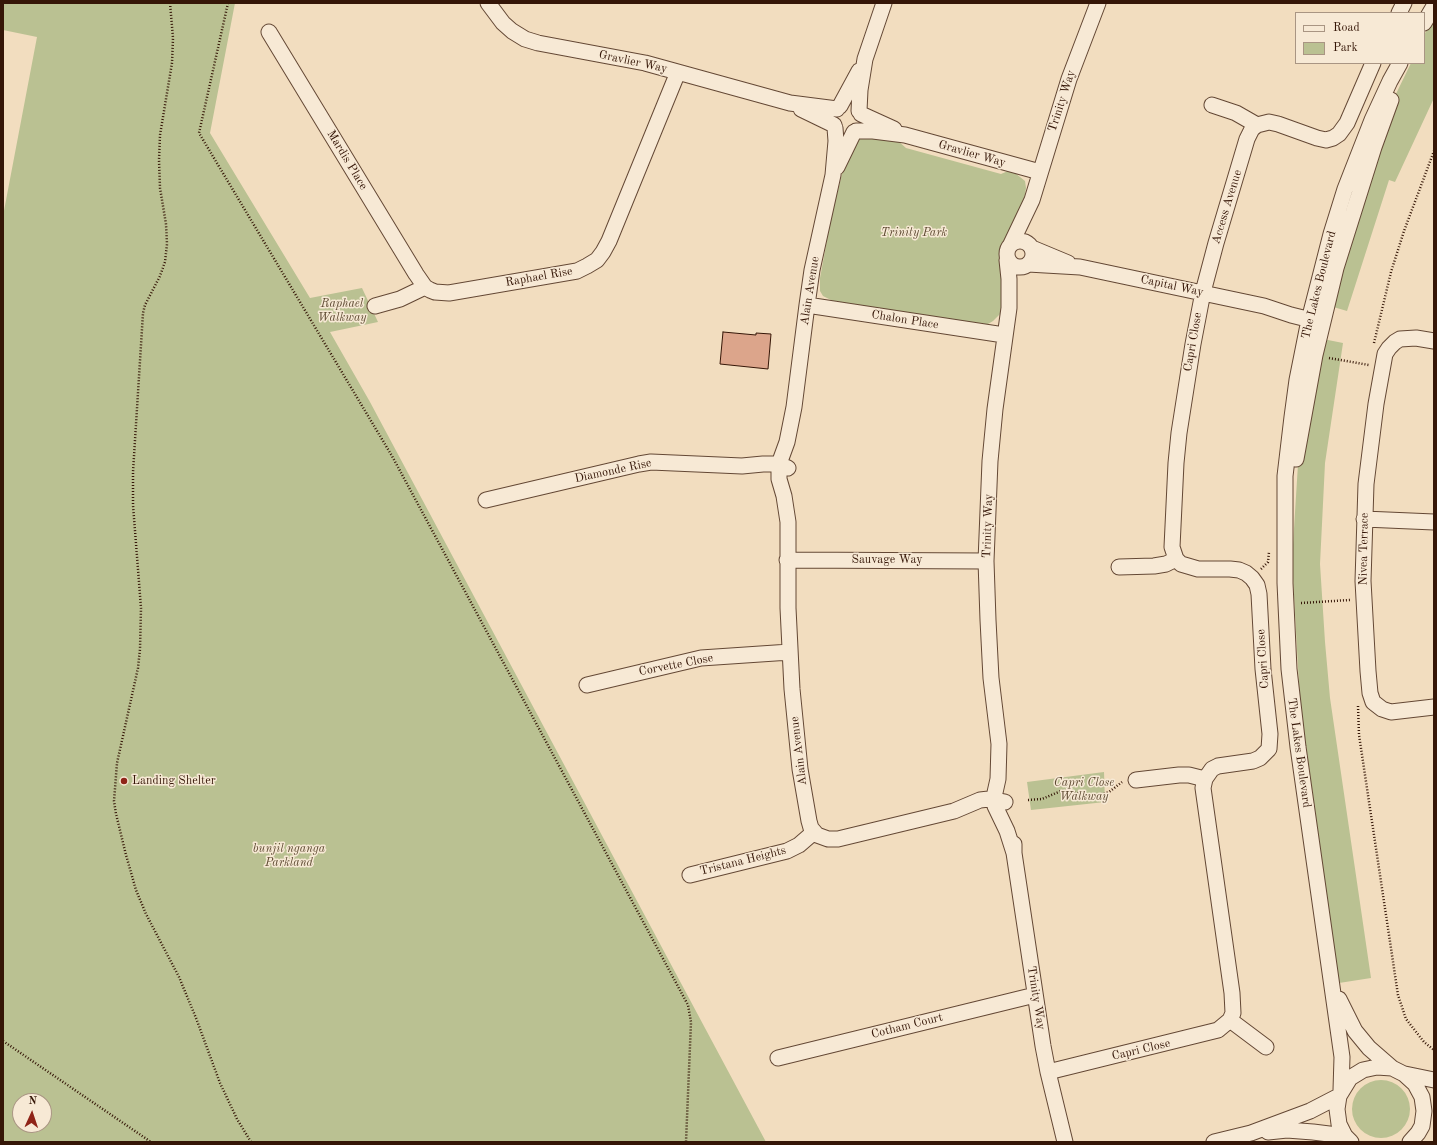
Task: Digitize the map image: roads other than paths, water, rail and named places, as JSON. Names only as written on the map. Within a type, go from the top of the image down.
[{"type":"street","name":"Gravlier Way","points":[[488,3],[503,23],[512,31],[538,43],[645,63],[790,103],[839,108]]},
{"type":"street","points":[[865,59],[860,90],[861,124],[855,132],[850,134],[842,133],[834,126],[833,116],[839,108],[865,59],[884,3]]},
{"type":"street","name":"Trinity Way","points":[[1012,244],[1032,200],[1069,79],[1098,3]]},
{"type":"street","points":[[1400,12],[1404,3]]},
{"type":"street","points":[[1425,21],[1434,6]]},
{"type":"street","name":"Mardis Place","points":[[269,32],[425,287]]},
{"type":"street","points":[[1212,105],[1236,113],[1257,125],[1269,122],[1326,140],[1339,134],[1347,123],[1373,64]]},
{"type":"street","name":"The Lakes Boulevard","points":[[1286,519],[1315,355],[1317,316],[1331,234],[1345,189],[1372,120],[1399,64]]},
{"type":"street","name":"The Lakes Boulevard","points":[[1348,1139],[1339,1124],[1337,1110],[1340,1093],[1342,1057],[1333,985],[1298,747],[1289,669],[1284,583],[1287,454],[1297,380],[1317,316],[1336,268],[1374,147],[1404,64]]},
{"type":"street","name":"Raphael Rise","points":[[425,287],[435,292],[449,293],[576,271],[597,260],[609,241],[678,72]]},
{"type":"street","name":"Gravlier Way","points":[[790,103],[834,126]]},
{"type":"street","points":[[839,108],[844,105],[853,106],[860,113]]},
{"type":"street","name":"Gravlier Way","points":[[860,113],[905,135]]},
{"type":"street","name":"Access Avenue","points":[[1203,292],[1216,243],[1248,139],[1252,129],[1257,125]]},
{"type":"street","name":"Alain Avenue","points":[[814,832],[811,828],[806,812],[793,696],[787,560],[788,522],[782,469],[794,407],[806,305],[812,270],[833,175],[836,142],[834,126]]},
{"type":"street","name":"Gravlier Way","points":[[855,132],[873,131],[905,135],[1040,172]]},
{"type":"street","name":"Alain Avenue","points":[[833,175],[855,132]]},
{"type":"street","name":"Trinity Way","points":[[1030,247],[1032,200]]},
{"type":"street","points":[[1023,241],[1030,247],[1033,257],[1027,266],[1017,268],[1007,260],[1006,251],[1012,244],[1023,241]]},
{"type":"street","name":"Capital Way","points":[[1030,247],[1080,267],[1317,316]]},
{"type":"street","name":"Trinity Way","points":[[1007,260],[1009,279],[1009,308],[1004,335],[990,461],[986,561],[991,670],[998,744],[1006,768],[1007,780],[998,803],[1012,820],[1014,831],[1014,853],[1035,995],[1048,1072],[1065,1142]]},
{"type":"street","name":"Trinity Way","points":[[1009,308],[1027,266]]},
{"type":"street","name":"Capital Way","points":[[1027,266],[1080,267]]},
{"type":"street","points":[[375,306],[400,299],[425,287]]},
{"type":"street","name":"Capri Close","points":[[1203,292],[1185,389],[1176,463],[1172,547],[1176,559],[1181,564],[1198,569],[1239,570],[1246,573],[1257,585],[1259,594],[1262,669],[1270,734],[1269,749],[1260,758],[1253,761],[1218,766],[1212,769],[1205,779]]},
{"type":"street","name":"Chalon Place","points":[[806,305],[1004,335]]},
{"type":"street","name":"Nivea Terrace","points":[[1434,341],[1416,338],[1400,339],[1394,342],[1389,348],[1383,363],[1366,484],[1363,581],[1365,632],[1371,698],[1377,706],[1391,712],[1434,707]]},
{"type":"street","name":"Diamonde Rise","points":[[486,500],[639,464],[665,462],[742,466],[763,472],[782,469]]},
{"type":"street","points":[[1364,520],[1434,522]]},
{"type":"street","points":[[1119,567],[1154,566],[1166,564],[1176,559]]},
{"type":"street","name":"Sauvage Way","points":[[787,560],[986,561]]},
{"type":"street","name":"Corvette Close","points":[[587,685],[686,660],[790,652]]},
{"type":"street","points":[[1131,779],[1179,775],[1189,775],[1205,779],[1203,798],[1232,993],[1233,1013],[1230,1020],[1266,1047]]},
{"type":"street","points":[[814,832],[820,837],[838,839],[954,811],[990,809],[998,803]]},
{"type":"street","name":"Tristana Heights","points":[[690,875],[787,850],[799,845],[814,832]]},
{"type":"street","name":"The Lakes Boulevard","points":[[1333,985],[1355,1031],[1369,1048],[1415,1084],[1422,1097],[1424,1111],[1420,1132]]},
{"type":"street","name":"Cotham Court","points":[[778,1058],[1035,995]]},
{"type":"street","name":"Capri Close","points":[[1048,1072],[1198,1036],[1218,1030],[1230,1020]]},
{"type":"street","points":[[1214,1142],[1251,1133],[1310,1111],[1340,1093],[1350,1078],[1363,1070],[1377,1067],[1434,1080]]},
{"type":"street","points":[[1251,1133],[1287,1130],[1313,1132],[1348,1139]]},
{"type":"place","name":"Landing Shelter","points":[[124,781]]},
{"type":"park label","name":"Trinity Park","points":[[914,233]]},
{"type":"park label","name":"Raphael Walkway","points":[[342,311]]},
{"type":"park label","name":"Capri Close Walkway","points":[[1084,790]]},
{"type":"park label","name":"bunjil nganga Parkland","points":[[289,856]]}]
